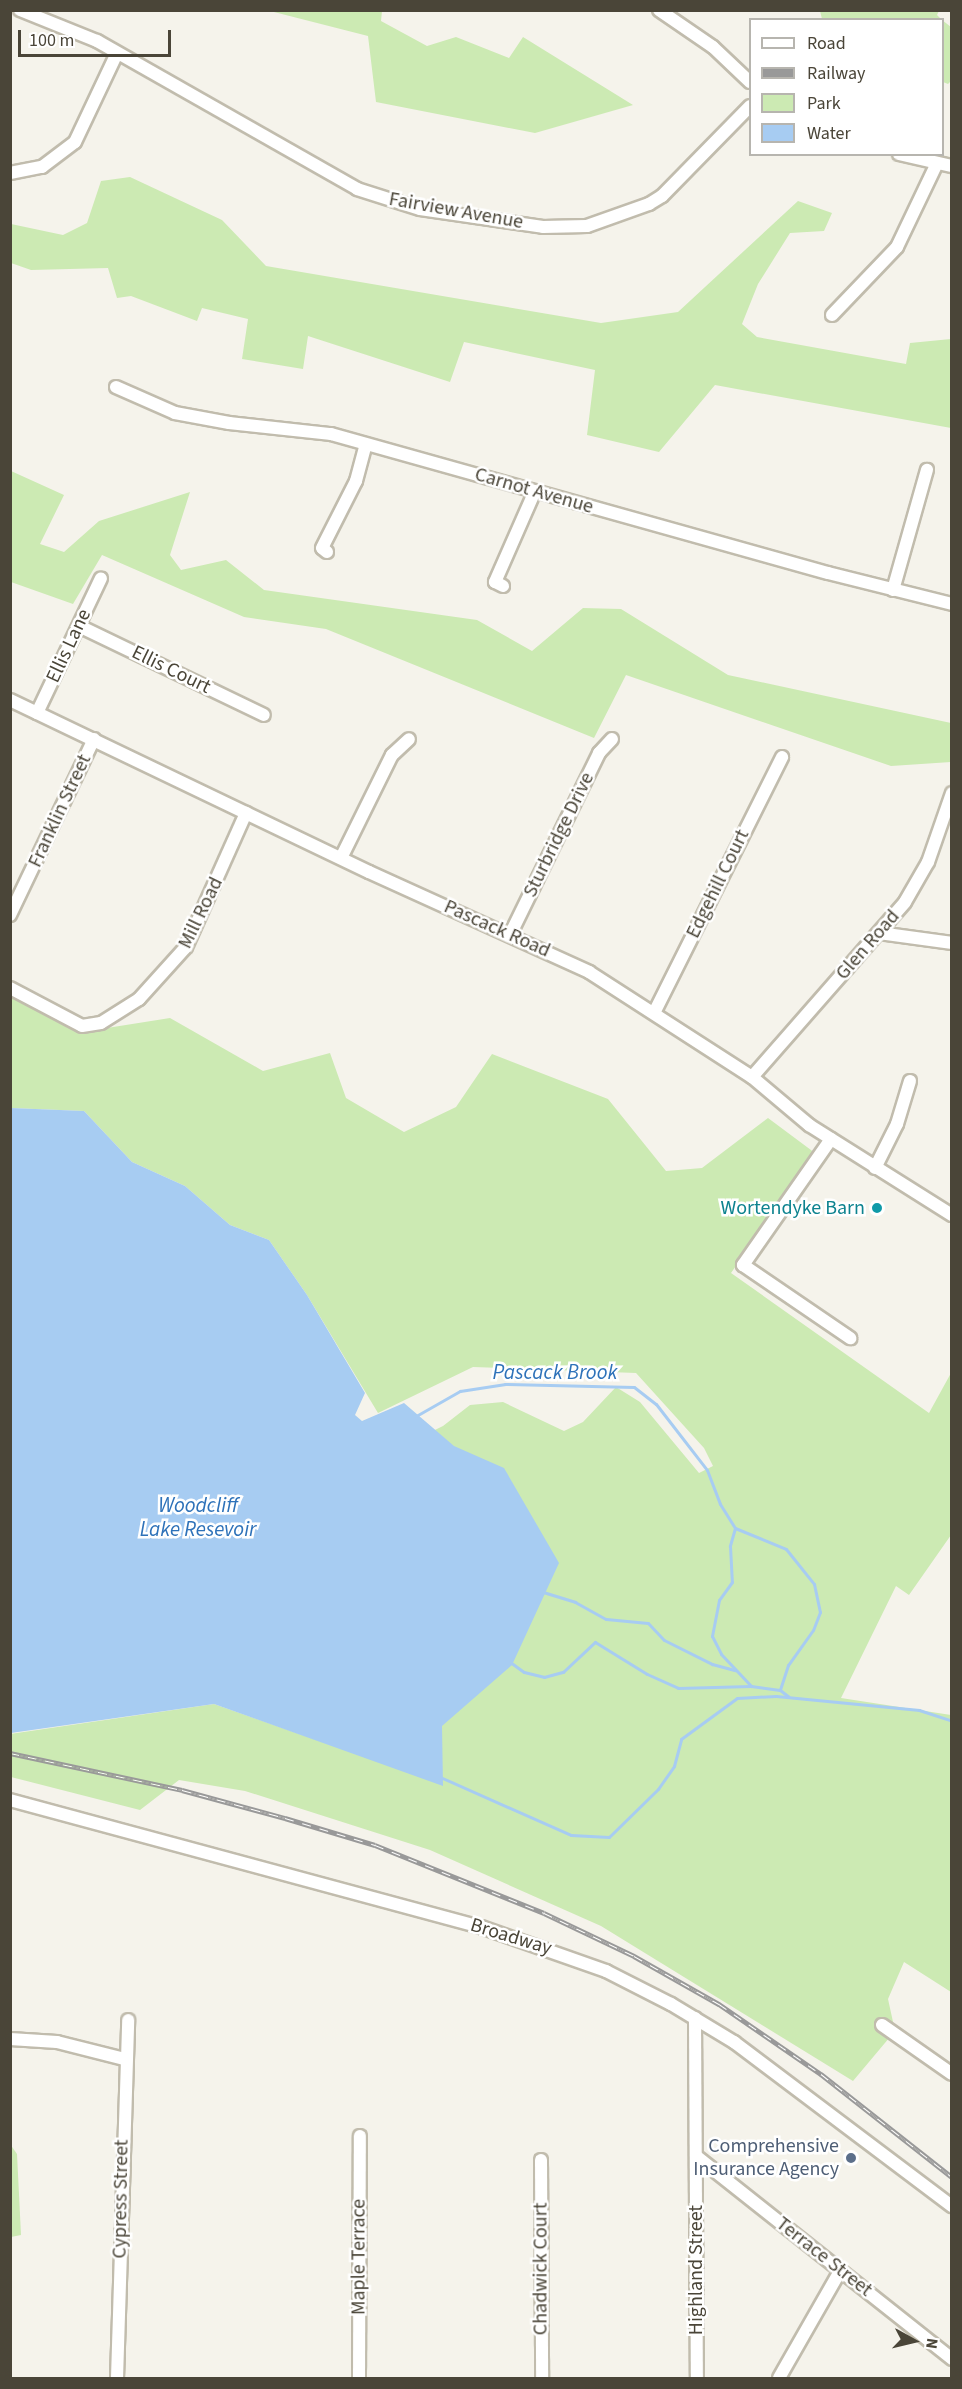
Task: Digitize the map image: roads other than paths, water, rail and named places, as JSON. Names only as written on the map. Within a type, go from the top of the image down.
[{"type":"street","name":"Fairview Avenue","points":[[20,10],[75,29],[357,189],[420,209],[543,227],[587,226],[649,204],[662,196],[749,107]]},
{"type":"street","points":[[659,10],[704,40],[749,81]]},
{"type":"street","points":[[10,173],[42,166],[75,142],[117,53]]},
{"type":"street","points":[[907,156],[951,166]]},
{"type":"street","points":[[832,315],[897,247],[937,163]]},
{"type":"street","name":"Carnot Avenue","points":[[116,387],[153,405],[201,419],[301,428],[366,444],[951,604]]},
{"type":"street","points":[[327,552],[322,548],[356,481],[366,444]]},
{"type":"street","points":[[893,590],[927,470]]},
{"type":"street","points":[[503,586],[495,582],[535,491]]},
{"type":"street","name":"Ellis Lane","points":[[37,713],[101,578]]},
{"type":"street","name":"Ellis Court","points":[[79,626],[264,715]]},
{"type":"street","name":"Pascack Road","points":[[10,700],[340,858],[589,972],[655,1011],[752,1077],[831,1139],[951,1215]]},
{"type":"street","name":"Franklin Street","points":[[10,915],[94,739]]},
{"type":"street","points":[[340,858],[392,755],[410,739]]},
{"type":"street","name":"Sturbridge Drive","points":[[510,935],[599,753],[612,739]]},
{"type":"street","name":"Edgehill Court","points":[[655,1011],[782,757]]},
{"type":"street","name":"Glen Road","points":[[752,1077],[879,933],[916,886],[931,855],[951,793]]},
{"type":"street","name":"Mill Road","points":[[10,988],[82,1026],[101,1023],[139,999],[186,947],[246,813]]},
{"type":"street","points":[[879,933],[951,943]]},
{"type":"street","points":[[875,1168],[897,1124],[910,1081]]},
{"type":"street","points":[[831,1139],[743,1265],[850,1338]]},
{"type":"street","name":"Broadway","points":[[10,1800],[524,1940],[606,1971],[695,2018],[804,2092],[951,2206]]},
{"type":"street","name":"Highland Street","points":[[695,2018],[697,2379]]},
{"type":"street","name":"Cypress Street","points":[[117,2379],[124,2059],[128,2020]]},
{"type":"street","points":[[882,2025],[951,2074]]},
{"type":"street","points":[[10,2039],[57,2042],[124,2059]]},
{"type":"street","name":"Maple Terrace","points":[[359,2379],[360,2136]]},
{"type":"street","name":"Terrace Street","points":[[696,2156],[951,2359]]},
{"type":"street","name":"Chadwick Court","points":[[541,2160],[542,2379]]},
{"type":"street","points":[[779,2379],[840,2271]]},
{"type":"water","name":"Woodcliff Lake Resevoir","points":[[11,1108],[84,1111],[132,1162],[185,1186],[230,1225],[269,1240],[307,1295],[365,1393],[355,1415],[362,1421],[404,1403],[454,1446],[504,1468],[559,1563],[512,1665],[442,1726],[443,1786],[214,1704],[11,1733]]},
{"type":"waterway","name":"Pascack Brook","points":[[416,1416],[460,1391],[505,1384],[634,1387],[656,1404],[707,1470],[720,1504],[735,1528],[786,1549],[814,1584],[820,1612],[813,1630],[788,1665],[780,1690],[789,1697]]},
{"type":"waterway","points":[[735,1528],[730,1546],[732,1582],[719,1600],[712,1636],[721,1654],[751,1686]]},
{"type":"waterway","points":[[543,1592],[575,1602],[606,1619],[648,1623],[664,1640],[712,1664],[735,1670]]},
{"type":"waterway","points":[[510,1662],[524,1672],[544,1677],[563,1672],[595,1642],[647,1674],[678,1688],[751,1686],[780,1690]]},
{"type":"waterway","name":"Pascack Brook","points":[[440,1777],[571,1835],[609,1837],[658,1789],[674,1766],[681,1739],[737,1698],[776,1696],[919,1710],[952,1721]]},
{"type":"railway","points":[[10,1753],[182,1790],[285,1818],[375,1845],[544,1913],[634,1956],[719,2004],[821,2074],[952,2177]]},
{"type":"place","name":"Wortendyke Barn","points":[[877,1208]]},
{"type":"place","name":"Comprehensive Insurance Agency","points":[[851,2158]]}]
